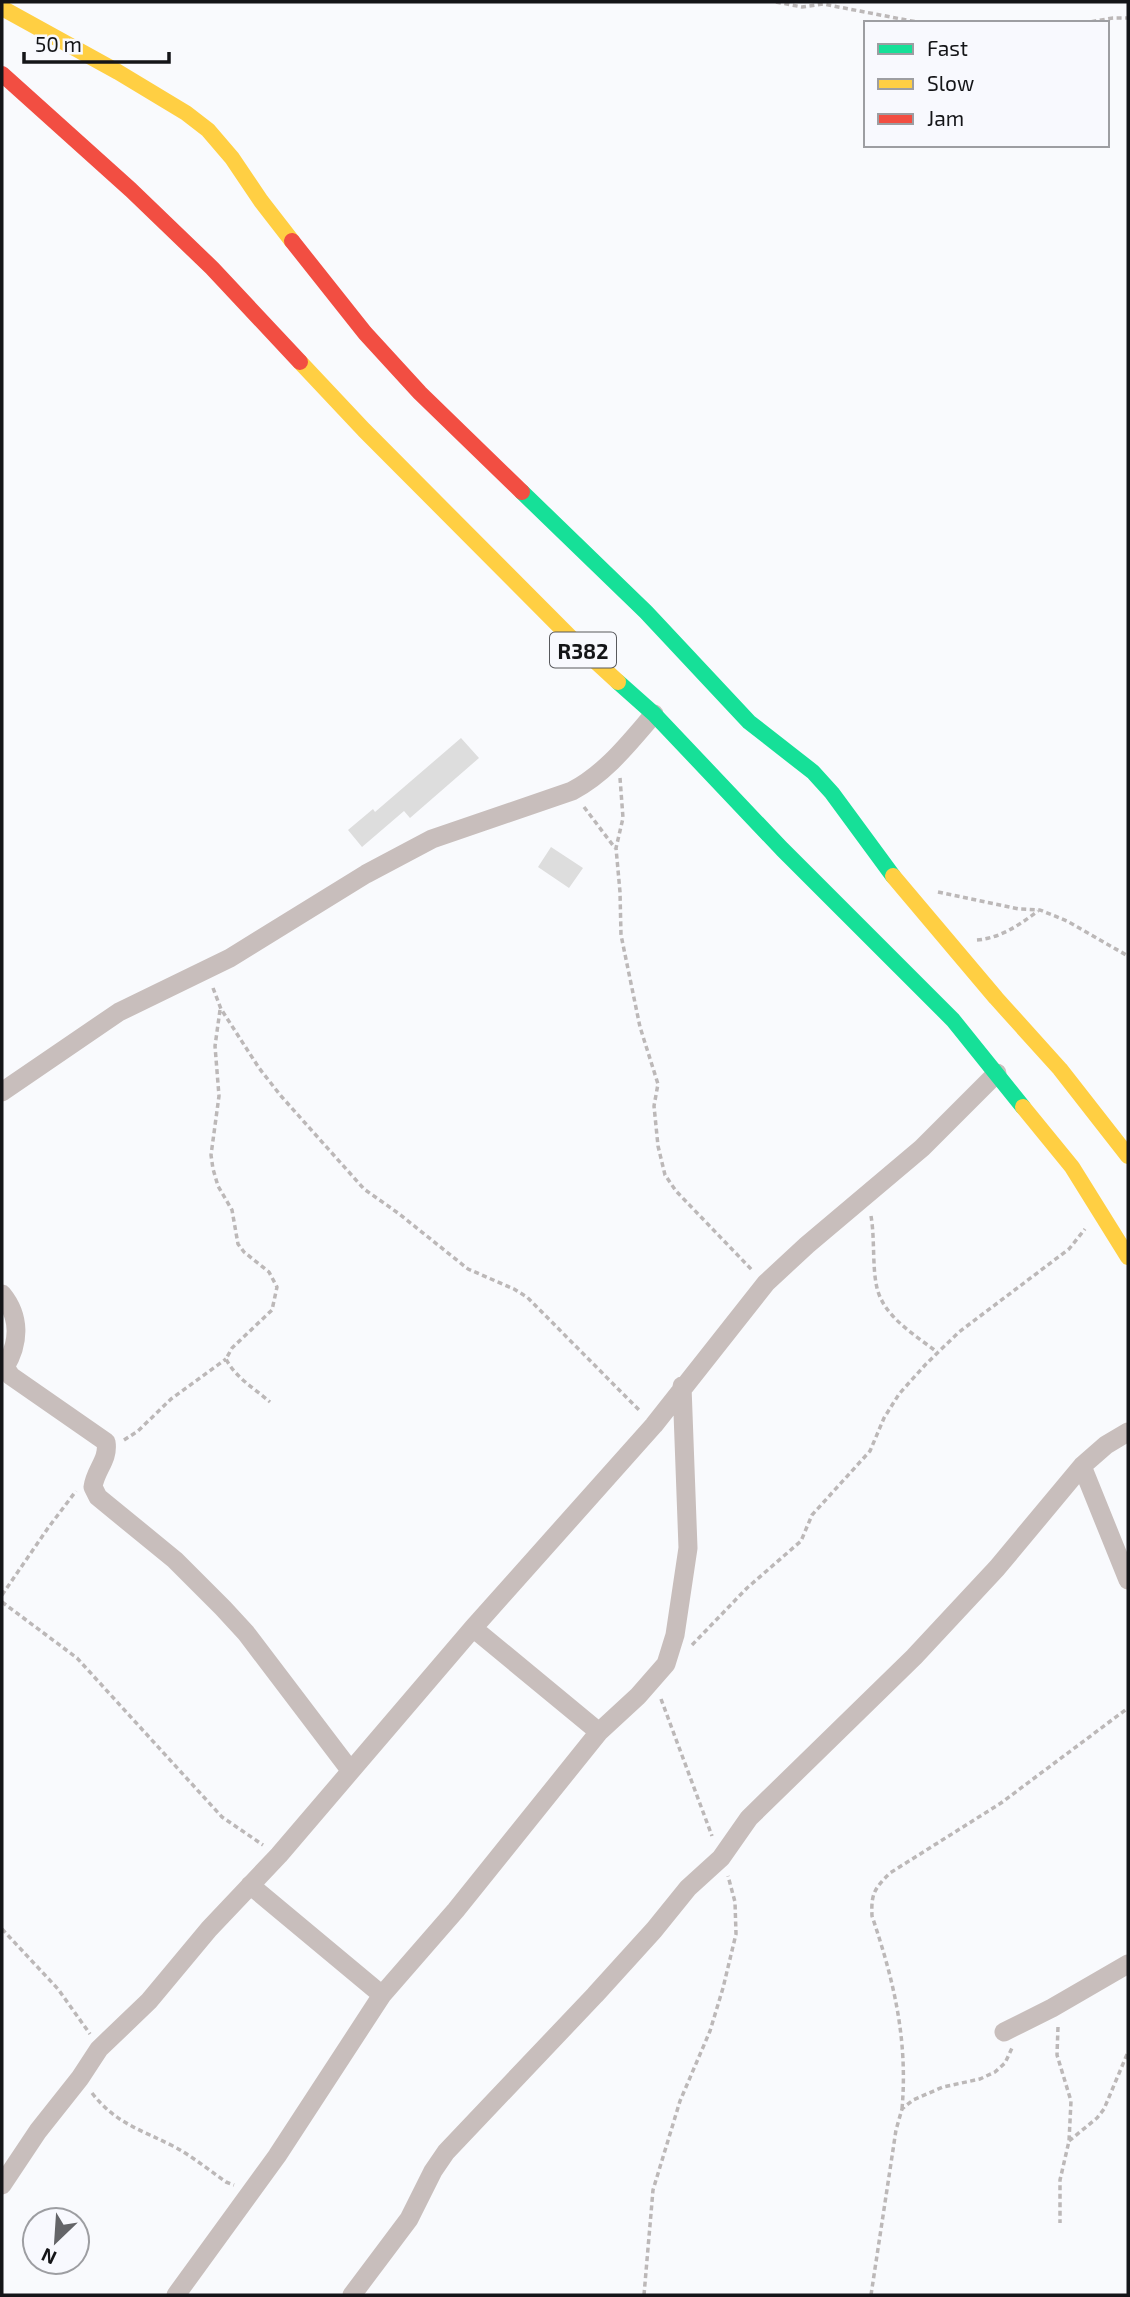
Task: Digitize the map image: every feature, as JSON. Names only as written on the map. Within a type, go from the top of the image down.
[{"type":"main road","points":[[2,8],[118,72],[186,113],[208,130],[374,343],[420,393],[646,612],[749,722],[813,772],[832,793],[896,880],[1060,1069],[1128,1156]]},
{"type":"main road","name":"R382","points":[[2,75],[131,190],[212,268],[373,440],[581,648],[654,714],[782,849],[953,1020],[1072,1167],[1101,1209],[1128,1257]]},
{"type":"street","points":[[2,1092],[119,1012],[230,958],[366,874],[432,839],[572,791],[590,782],[616,759],[654,714]]},
{"type":"street","points":[[2,2185],[99,2049],[149,2000],[209,1929],[279,1855],[473,1628],[654,1425],[682,1386],[766,1283],[922,1148],[997,1073]]},
{"type":"street","points":[[2,1293],[16,1323],[17,1333],[5,1367],[11,1376],[106,1442],[107,1450],[93,1487],[98,1497],[175,1560],[246,1633],[350,1770]]},
{"type":"street","points":[[176,2295],[252,2191],[382,1995],[456,1910],[599,1732],[661,1672],[671,1652],[688,1548],[682,1386]]},
{"type":"street","points":[[352,2295],[409,2219],[433,2171],[446,2152],[595,1995],[688,1888],[721,1858],[749,1818],[914,1657],[997,1568],[1082,1466],[1128,1432]]},
{"type":"street","points":[[1082,1466],[1128,1580]]},
{"type":"street","points":[[473,1628],[599,1732]]},
{"type":"street","points":[[250,1885],[382,1995]]},
{"type":"street","points":[[1004,2032],[1128,1964]]},
{"type":"path","points":[[776,2],[802,7],[823,4],[912,21]]},
{"type":"path","points":[[1095,21],[1128,18]]},
{"type":"path","points":[[616,759],[624,803],[624,818],[616,848],[623,953],[640,1027],[659,1084],[654,1106],[658,1146],[665,1175],[676,1191],[766,1283]]},
{"type":"path","points":[[572,791],[616,848]]},
{"type":"path","points":[[929,889],[970,900],[1040,910],[1076,926],[1128,956]]},
{"type":"path","points":[[950,944],[995,937],[1040,910]]},
{"type":"path","points":[[206,970],[221,1009],[281,1096],[364,1189],[468,1269],[527,1297],[654,1425]]},
{"type":"path","points":[[107,1450],[138,1431],[171,1399],[226,1359],[232,1349],[272,1310],[277,1287],[269,1272],[238,1244],[232,1210],[218,1185],[213,1169],[211,1155],[219,1096],[215,1045],[221,1009]]},
{"type":"path","points":[[863,1198],[871,1216],[877,1287],[883,1301],[894,1318],[937,1352]]},
{"type":"path","points":[[671,1652],[685,1651],[747,1588],[801,1541],[812,1515],[870,1451],[884,1418],[899,1394],[937,1352],[959,1332],[1069,1249],[1101,1209]]},
{"type":"path","points":[[226,1359],[243,1380],[270,1402]]},
{"type":"path","points":[[2,1595],[75,1492],[93,1487]]},
{"type":"path","points":[[2,1602],[78,1658],[222,1817],[279,1855]]},
{"type":"path","points":[[644,2295],[653,2190],[680,2101],[710,2031],[736,1934],[735,1902],[691,1774],[664,1709],[661,1672]]},
{"type":"path","points":[[871,2295],[896,2130],[902,2109],[904,2056],[901,2021],[872,1916],[871,1898],[878,1885],[890,1873],[1002,1803],[1128,1708]]},
{"type":"path","points":[[2,1929],[58,1989],[99,2049]]},
{"type":"path","points":[[1052,2008],[1058,2027],[1057,2055],[1071,2102],[1069,2141],[1060,2180],[1060,2223]]},
{"type":"path","points":[[902,2109],[913,2100],[943,2087],[980,2079],[995,2072],[1005,2063],[1024,2022]]},
{"type":"path","points":[[1069,2141],[1104,2109],[1128,2052]]},
{"type":"path","points":[[80,2078],[103,2107],[117,2119],[178,2149],[226,2182],[252,2191]]},
{"type":"building","points":[[461,738],[479,758],[410,818],[404,811],[362,847],[348,830],[373,809],[375,812]]},
{"type":"building","points":[[551,847],[583,868],[569,888],[538,867]]},
{"type":"traffic: fast","points":[[522,492],[646,612],[749,722],[813,772],[832,793],[893,876]]},
{"type":"traffic: fast","points":[[618,682],[654,714],[782,849],[953,1020],[1023,1107]]},
{"type":"traffic: slow","points":[[2,8],[118,72],[186,113],[208,130],[232,158],[292,241]]},
{"type":"traffic: slow","points":[[300,362],[364,430],[618,682]]},
{"type":"traffic: slow","points":[[893,876],[1060,1069],[1128,1156]]},
{"type":"traffic: slow","points":[[1023,1107],[1072,1167],[1128,1257]]},
{"type":"traffic: jam","points":[[2,74],[131,190],[212,268],[300,362]]},
{"type":"traffic: jam","points":[[292,241],[365,333],[420,393],[522,492]]}]
